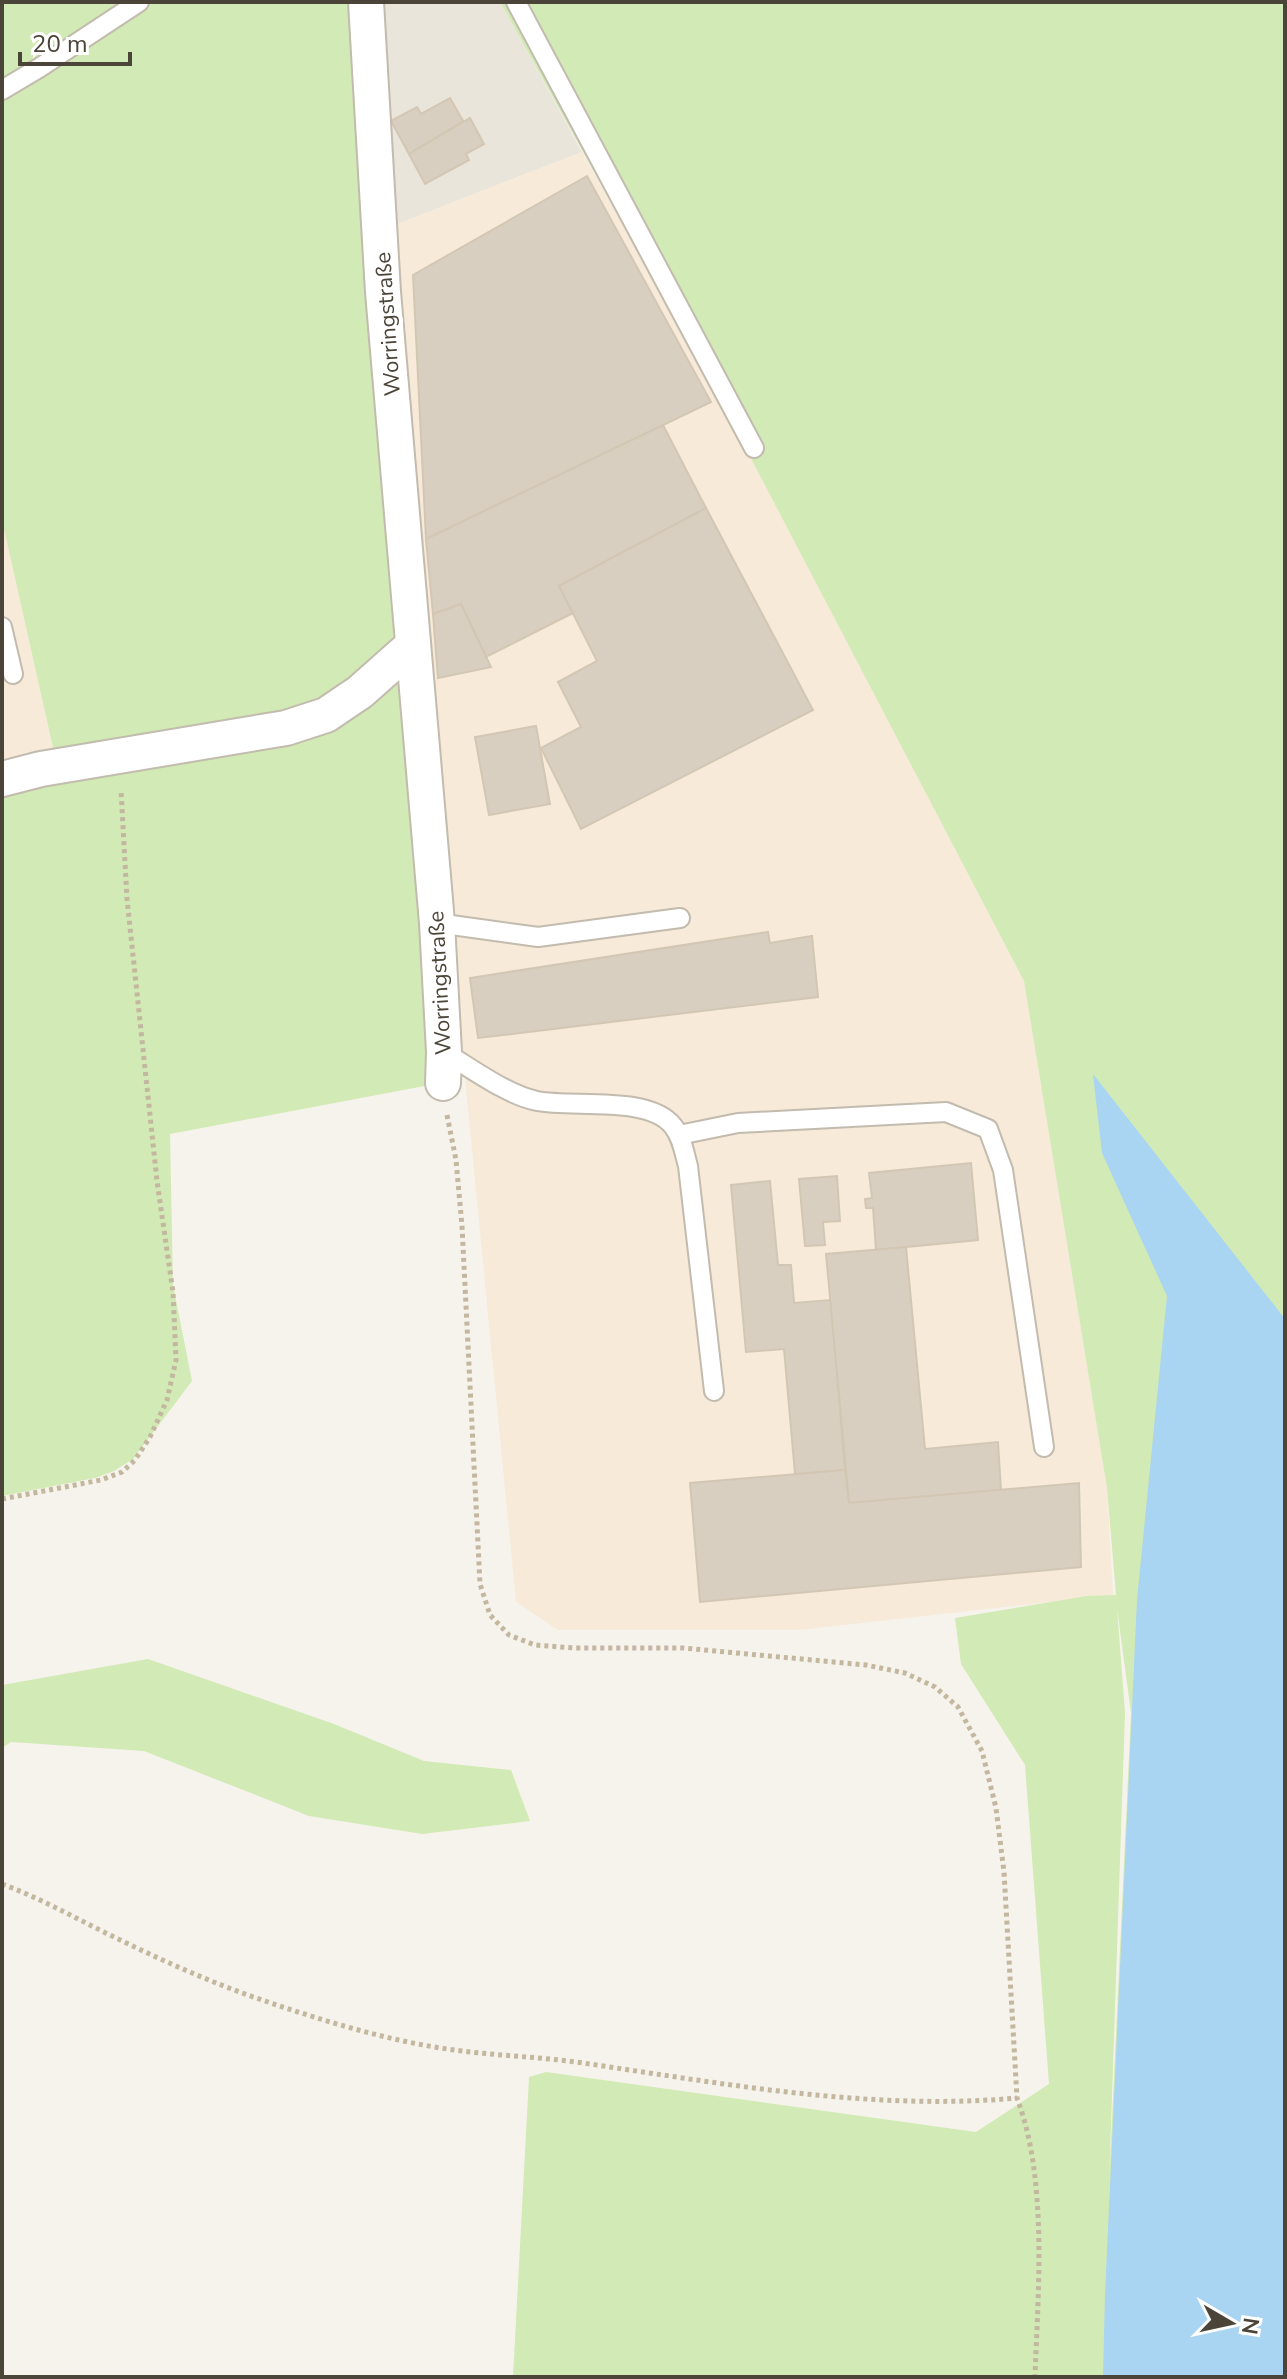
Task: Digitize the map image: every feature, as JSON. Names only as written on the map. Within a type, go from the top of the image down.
[{"type":"street","name":"Worringstraße","points":[[366,2],[383,292],[437,923],[444,1068]]},
{"type":"street","points":[[2,779],[41,769],[286,728],[326,715],[360,692],[413,645]]},
{"type":"lane","points":[[2,90],[139,2]]},
{"type":"lane","points":[[516,2],[754,448]]},
{"type":"lane","points":[[2,627],[13,674]]},
{"type":"lane","points":[[437,923],[538,937],[680,918]]},
{"type":"lane","points":[[444,1068],[534,1101],[628,1106],[654,1112],[671,1123],[679,1135],[688,1166],[714,1391]]},
{"type":"lane","points":[[679,1135],[738,1123],[946,1112],[988,1129],[1003,1170],[1044,1447]]},
{"type":"path","points":[[2,1499],[101,1480],[122,1472],[135,1460],[150,1437],[167,1400],[176,1360],[173,1292],[127,899],[119,756]]},
{"type":"path","points":[[444,1068],[462,1226],[480,1584],[490,1615],[509,1635],[535,1645],[683,1648],[866,1665],[905,1673],[935,1687],[958,1707],[982,1751],[996,1808],[1004,1872],[1017,2098],[1024,2118],[1036,2204],[1035,2377]]},
{"type":"path","points":[[2,1884],[38,1897],[185,1971],[230,1989],[364,2031],[414,2043],[461,2051],[579,2062],[819,2096],[952,2103],[1017,2098]]},
{"type":"shaded area","points":[[370,2],[500,2],[582,152],[382,230]]},
{"type":"shaded area","points":[[582,152],[722,403],[1024,981],[1107,1488],[1113,1595],[799,1630],[558,1630],[516,1602],[465,1078],[417,645],[382,230]]},
{"type":"shaded area","points":[[2,520],[56,761],[2,775]]},
{"type":"green space","points":[[2,2],[363,2],[410,644],[288,721],[56,761],[2,520]]},
{"type":"green space","points":[[500,2],[1285,2],[1285,2377],[513,2377],[529,2077],[546,2072],[976,2132],[1049,2084],[1025,1765],[961,1664],[955,1618],[1087,1596],[1116,1595],[1107,1488],[1024,981],[722,403]],"holes":[[[1117,1608],[1131,1713],[1109,2184],[1125,1713]]]},
{"type":"green space","points":[[412,652],[435,1084],[170,1134],[173,1285],[192,1381],[133,1459],[114,1471],[95,1478],[2,1496],[2,785],[286,737]]},
{"type":"green space","points":[[148,1659],[334,1724],[424,1761],[511,1770],[530,1821],[422,1834],[309,1816],[144,1751],[11,1742],[2,1748],[2,1685]]},
{"type":"water","points":[[1093,1074],[1285,1319],[1285,2377],[1103,2377],[1137,1600],[1167,1296],[1102,1153]]},
{"type":"building","points":[[450,98],[463,121],[409,154],[391,121],[417,107],[421,114]]},
{"type":"building","points":[[470,118],[484,144],[466,154],[469,160],[425,184],[409,154]]},
{"type":"building","points":[[587,176],[711,402],[426,539],[413,275]]},
{"type":"building","points":[[663,425],[706,508],[559,586],[573,613],[486,657],[461,604],[433,614],[426,539]]},
{"type":"building","points":[[706,508],[813,710],[581,829],[541,748],[581,727],[558,682],[597,661],[559,586]]},
{"type":"building","points":[[461,604],[491,667],[438,678],[433,614]]},
{"type":"building","points":[[536,726],[550,804],[489,815],[475,737]]},
{"type":"building","points":[[768,932],[770,943],[812,936],[818,997],[478,1038],[470,978]]},
{"type":"building","points":[[971,1163],[978,1240],[876,1250],[873,1208],[866,1208],[865,1199],[872,1198],[869,1173]]},
{"type":"building","points":[[837,1176],[840,1221],[823,1222],[825,1245],[805,1246],[799,1179]]},
{"type":"building","points":[[770,1181],[778,1265],[791,1265],[794,1303],[831,1300],[845,1470],[795,1474],[784,1349],[746,1352],[731,1185]]},
{"type":"building","points":[[906,1247],[925,1449],[998,1442],[1001,1490],[849,1503],[826,1254]]},
{"type":"building","points":[[845,1470],[849,1503],[1079,1483],[1081,1567],[700,1602],[690,1483]]}]
